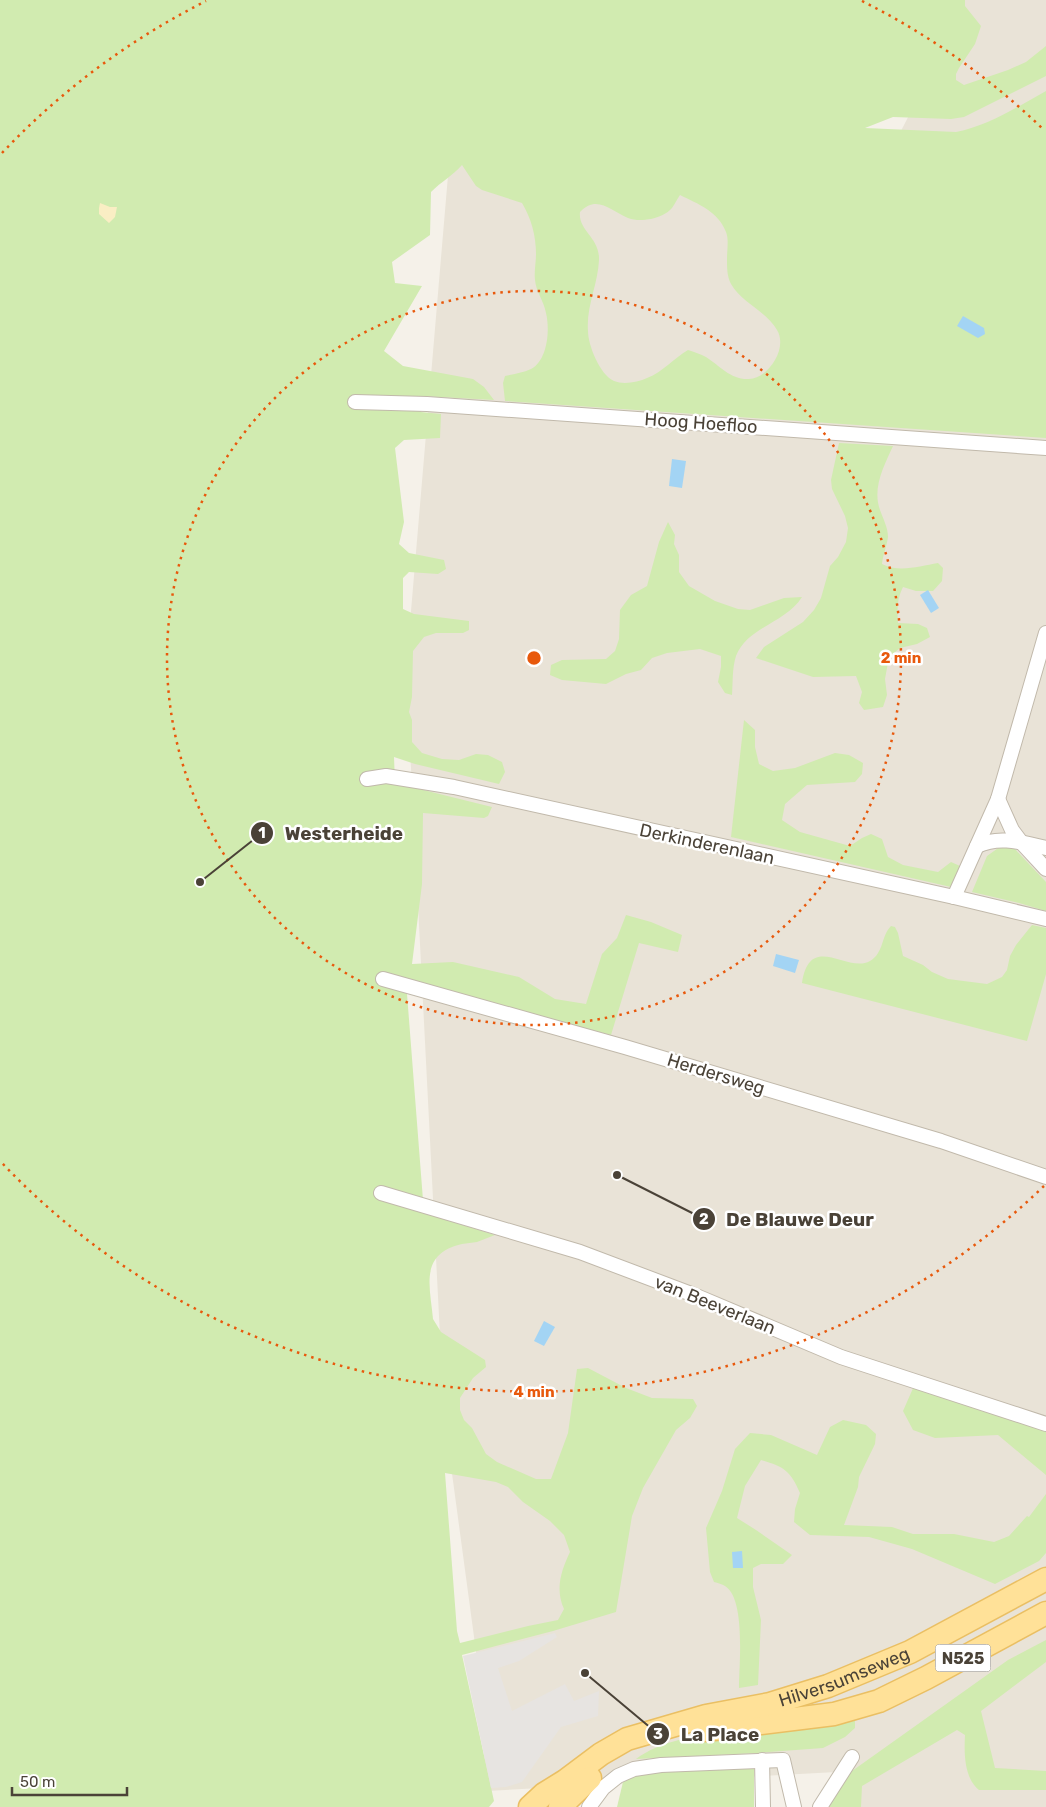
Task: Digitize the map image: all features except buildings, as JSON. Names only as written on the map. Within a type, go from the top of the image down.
[{"type":"main road","name":"Hilversumseweg","points":[[530,1807],[544,1794],[565,1782],[601,1754],[627,1739],[706,1716],[770,1704],[828,1686],[910,1652],[1046,1579]]},
{"type":"main road","name":"Hilversumseweg","points":[[560,1807],[585,1781],[602,1768],[633,1752],[678,1735],[834,1714],[879,1701],[926,1678],[1046,1612]]},
{"type":"street","name":"Hoog Hoefloo","points":[[355,402],[436,405],[1046,448]]},
{"type":"street","points":[[954,897],[998,798],[1046,633]]},
{"type":"street","name":"Derkinderenlaan","points":[[367,779],[386,776],[454,788],[954,897],[1046,919]]},
{"type":"street","points":[[998,798],[1012,830],[1046,869]]},
{"type":"street","points":[[977,846],[987,841],[1000,840],[1021,842],[1046,848]]},
{"type":"street","name":"Herdersweg","points":[[383,979],[625,1046],[941,1141],[1046,1177]]},
{"type":"street","name":"van Beeverlaan","points":[[381,1193],[580,1252],[694,1295],[841,1357],[1046,1424]]},
{"type":"street","points":[[820,1807],[852,1757]]},
{"type":"street","points":[[589,1807],[604,1788],[618,1776],[634,1769],[661,1764],[762,1760],[783,1760],[794,1807]]},
{"type":"street","points":[[762,1760],[764,1807]]},
{"type":"shaded area","points":[[965,0],[1046,0],[1046,1807],[851,1807],[855,1771],[487,1791],[477,1659],[444,1414],[406,670],[450,152],[862,207],[965,6]]},
{"type":"shaded area","points":[[555,1633],[557,1637],[519,1661],[498,1668],[512,1711],[565,1684],[574,1701],[599,1691],[598,1716],[561,1727],[522,1782],[506,1787],[491,1788],[463,1656]]},
{"type":"green space","points":[[0,0],[965,0],[965,6],[981,26],[975,44],[956,74],[956,80],[964,85],[1008,70],[1026,62],[1046,46],[1046,76],[964,117],[951,119],[893,117],[865,128],[956,132],[991,121],[1046,91],[1046,438],[505,401],[503,383],[505,376],[531,369],[537,365],[546,344],[547,320],[535,280],[536,247],[534,233],[522,203],[482,190],[476,186],[462,165],[431,192],[430,235],[392,262],[395,283],[422,286],[384,351],[403,366],[473,379],[484,387],[494,400],[422,396],[421,412],[441,414],[440,438],[404,440],[395,448],[404,522],[399,544],[409,553],[444,560],[446,569],[438,574],[409,572],[403,578],[403,609],[414,614],[469,621],[469,630],[463,633],[436,633],[424,637],[413,651],[412,697],[409,712],[412,720],[412,742],[422,753],[442,759],[459,760],[476,754],[488,755],[502,762],[505,772],[499,784],[415,764],[394,757],[395,783],[492,807],[488,816],[484,818],[423,813],[422,884],[412,964],[453,962],[519,977],[555,999],[586,1004],[602,954],[617,938],[626,915],[651,922],[682,935],[678,952],[639,943],[611,1035],[406,981],[424,1213],[495,1235],[477,1242],[462,1244],[448,1249],[439,1255],[433,1263],[430,1273],[433,1319],[441,1332],[485,1360],[486,1367],[473,1378],[460,1398],[460,1410],[464,1420],[472,1428],[486,1454],[497,1462],[536,1479],[551,1479],[568,1433],[577,1369],[588,1368],[626,1388],[652,1398],[693,1399],[697,1406],[690,1418],[676,1430],[643,1488],[632,1516],[616,1612],[462,1655],[494,1801],[489,1807],[0,1807]],"holes":[[[680,195],[713,213],[722,225],[727,238],[727,269],[731,284],[741,297],[767,317],[777,330],[780,337],[778,353],[770,368],[749,379],[731,375],[706,357],[688,350],[653,375],[635,382],[614,381],[604,373],[596,359],[589,337],[590,304],[597,278],[599,260],[596,245],[582,224],[580,212],[592,204],[598,204],[631,219],[651,219],[663,215],[670,210]],[[445,1473],[496,1482],[508,1487],[523,1502],[550,1521],[564,1535],[570,1552],[560,1580],[561,1602],[564,1609],[558,1620],[460,1643],[457,1631]]]},
{"type":"green space","points":[[839,443],[893,446],[880,477],[877,494],[888,533],[882,564],[889,567],[902,568],[938,563],[943,568],[942,581],[933,591],[916,591],[903,587],[898,605],[898,623],[918,624],[927,628],[930,637],[917,644],[900,648],[889,657],[885,679],[887,695],[883,707],[864,710],[859,703],[862,692],[856,676],[813,677],[756,658],[764,647],[803,622],[814,610],[821,598],[830,566],[838,557],[846,542],[848,528],[845,516],[832,489],[831,480]]},
{"type":"green space","points":[[668,522],[675,535],[674,544],[679,555],[679,572],[689,586],[715,601],[738,609],[750,610],[784,598],[802,597],[795,606],[757,631],[741,646],[736,656],[733,670],[732,695],[725,693],[718,682],[721,656],[700,649],[667,653],[652,658],[641,670],[626,674],[606,684],[562,680],[550,675],[551,665],[562,660],[606,659],[615,651],[619,639],[620,610],[631,595],[647,586],[659,542]]},
{"type":"green space","points":[[744,720],[755,730],[755,747],[759,764],[773,771],[795,768],[835,753],[849,755],[863,763],[862,774],[855,782],[807,785],[785,804],[782,820],[800,832],[850,846],[871,834],[882,839],[888,857],[903,865],[938,872],[951,862],[960,866],[951,887],[731,837]]},
{"type":"green space","points":[[1001,846],[1014,848],[1046,882],[1046,911],[972,892],[987,856]]},
{"type":"green space","points":[[1032,925],[1046,928],[1046,974],[1027,1041],[802,983],[806,968],[813,959],[830,957],[861,964],[875,958],[891,926],[895,927],[898,933],[903,956],[948,979],[987,984],[1002,977],[1007,970],[1010,956],[1016,945]]},
{"type":"green space","points":[[914,1386],[1046,1431],[1046,1475],[998,1435],[935,1438],[913,1430],[903,1411]]},
{"type":"green space","points":[[843,1420],[866,1425],[876,1434],[875,1444],[859,1477],[858,1487],[844,1525],[892,1527],[913,1534],[954,1534],[994,1542],[1009,1536],[1027,1516],[1029,1517],[1046,1494],[1046,1553],[1039,1561],[995,1584],[912,1549],[869,1537],[810,1535],[794,1522],[795,1509],[800,1493],[793,1479],[781,1467],[761,1460],[745,1486],[737,1518],[792,1555],[783,1564],[761,1564],[753,1568],[753,1587],[761,1620],[758,1685],[739,1688],[739,1618],[732,1593],[725,1586],[714,1582],[710,1572],[706,1528],[722,1491],[735,1449],[750,1433],[771,1435],[817,1455],[830,1427]]},
{"type":"green space","points":[[1046,1640],[1046,1662],[981,1711],[995,1768],[1046,1771],[1046,1790],[979,1790],[970,1779],[966,1765],[965,1735],[957,1730],[862,1786],[861,1807],[826,1807],[845,1776],[1008,1660]]},
{"type":"green space","points":[[855,1721],[855,1728],[845,1737],[823,1748],[636,1759],[665,1744],[709,1734],[770,1726]]},
{"type":"green space","points":[[754,1768],[754,1807],[617,1807],[623,1782],[635,1775],[671,1771]]},
{"type":"sand","points":[[100,203],[110,207],[117,207],[115,217],[109,223],[99,214]]},
{"type":"water","points":[[963,316],[984,328],[985,334],[978,338],[957,326]]},
{"type":"water","points":[[672,459],[686,461],[682,488],[669,486]]},
{"type":"water","points":[[928,590],[939,608],[931,613],[920,595]]},
{"type":"water","points":[[776,954],[799,960],[795,973],[773,966]]},
{"type":"water","points":[[544,1321],[555,1327],[544,1346],[534,1341]]},
{"type":"water","points":[[742,1551],[743,1568],[733,1568],[732,1552]]},
{"type":"place","name":"Westerheide","points":[[200,882]]},
{"type":"place","name":"De Blauwe Deur","points":[[617,1175]]},
{"type":"place","name":"La Place","points":[[585,1673]]}]
